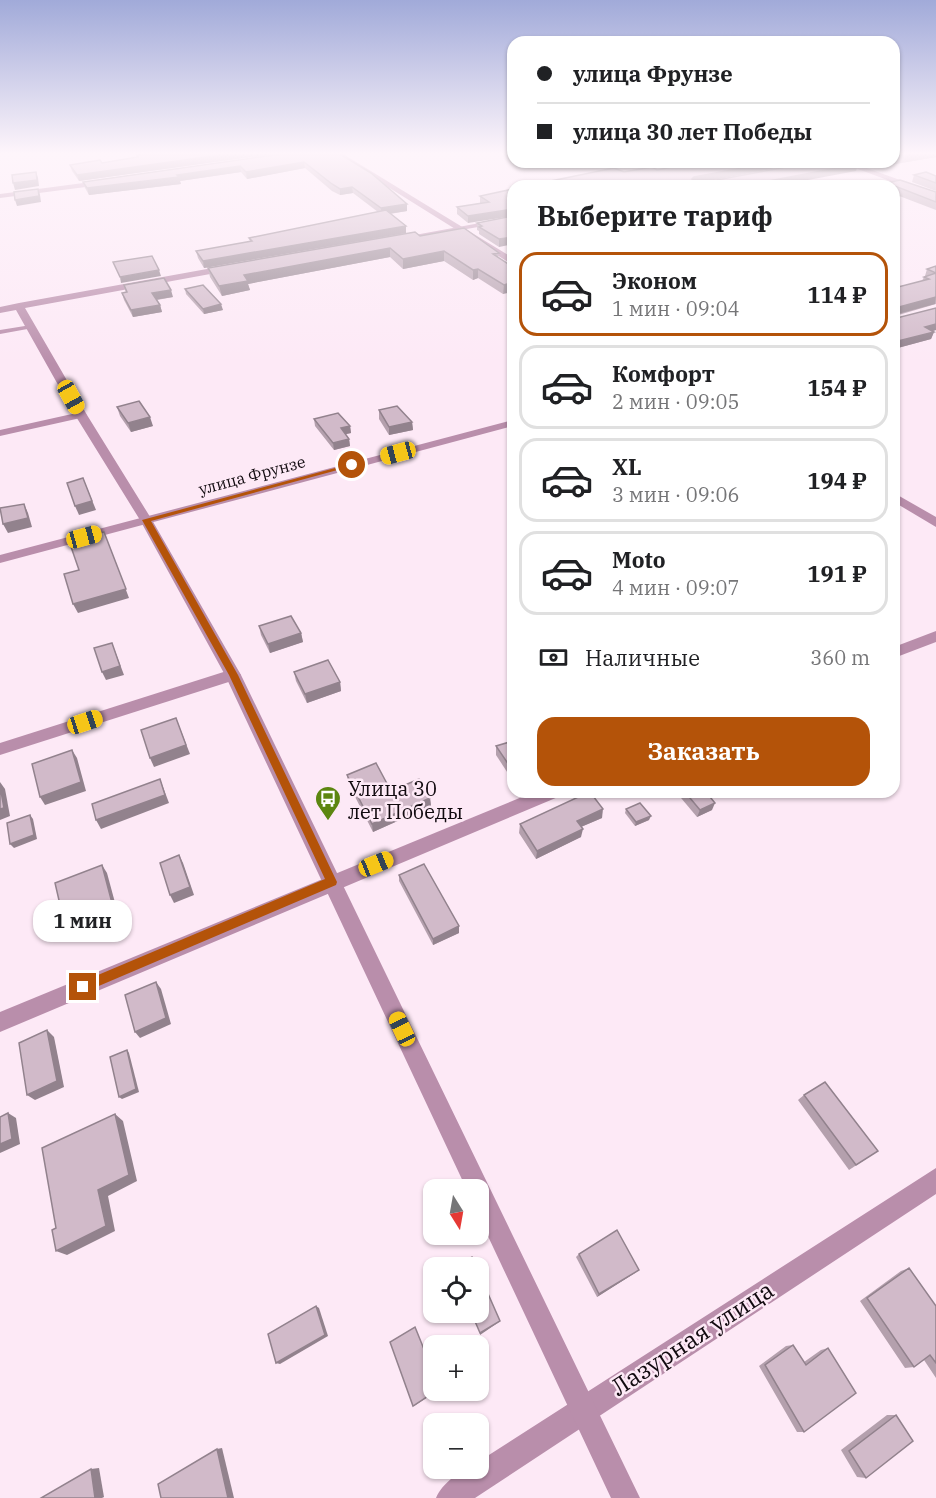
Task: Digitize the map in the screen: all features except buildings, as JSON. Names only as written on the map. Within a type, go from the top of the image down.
[{"type":"street","points":[[452,224],[507,258]]},
{"type":"street","points":[[391,240],[484,224]]},
{"type":"street","points":[[0,310],[236,267]]},
{"type":"street","points":[[19,306],[81,415],[146,520],[233,675],[626,1498]]},
{"type":"street","points":[[0,434],[81,415]]},
{"type":"street","name":"улица Фрунзе","points":[[0,560],[507,425]]},
{"type":"street","points":[[900,501],[936,523]]},
{"type":"street","points":[[900,651],[936,636]]},
{"type":"street","points":[[0,749],[233,675]]},
{"type":"street","points":[[0,1022],[537,798]]},
{"type":"street","name":"Лазурная улица","points":[[450,1498],[936,1180]]},
{"type":"lane","points":[[0,332],[31,327]]},
{"type":"place","name":"Улица 30 лет Победы","points":[[328,822]]},
{"type":"route","points":[[83,987],[332,882],[233,675],[146,520],[352,465]]}]
